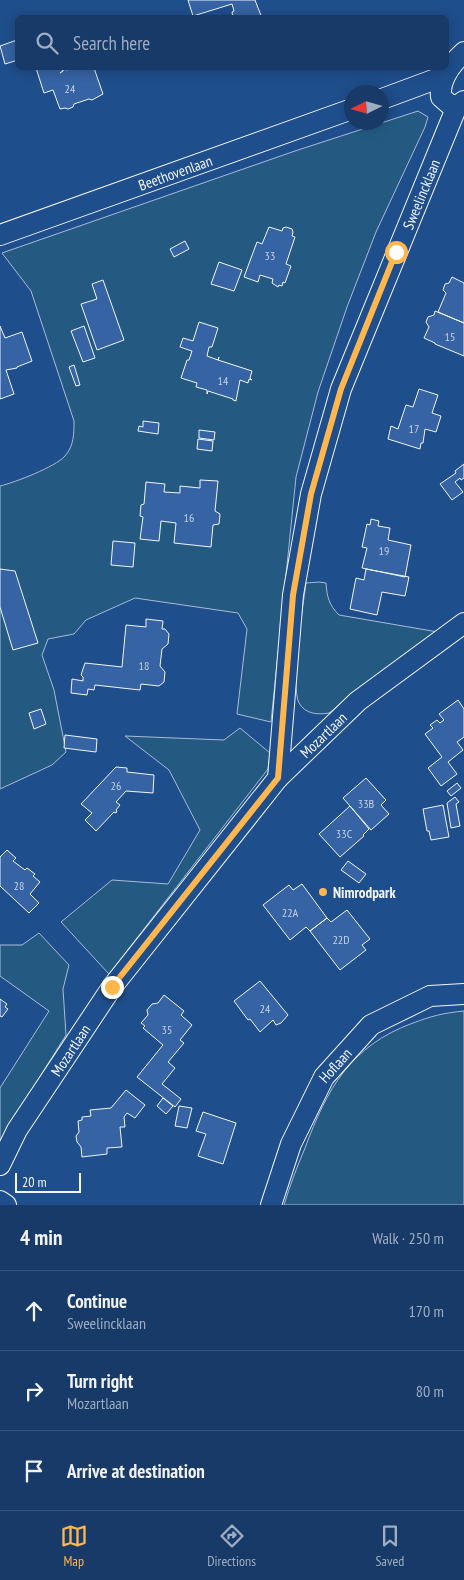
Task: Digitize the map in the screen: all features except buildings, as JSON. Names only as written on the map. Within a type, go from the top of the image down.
[{"type":"street","points":[[389,96],[444,76],[464,52]]},
{"type":"street","name":"Sweelincklaan","points":[[278,778],[293,595],[311,494],[341,389],[461,103],[449,104],[441,97],[440,88],[444,76]]},
{"type":"street","name":"Beethovenlaan","points":[[0,235],[344,113]]},
{"type":"street","name":"Mozartlaan","points":[[0,1165],[17,1130],[112,987],[278,778],[358,701],[464,623]]},
{"type":"street","name":"Hoflaan","points":[[271,1205],[291,1144],[324,1076],[371,1025],[430,996],[464,994]]},
{"type":"street","points":[[0,1201],[6,1205]]},
{"type":"shaded area","points":[[418,111],[428,117],[376,232],[347,307],[318,392],[296,477],[271,722],[237,714],[247,629],[238,613],[135,598],[86,620],[74,634],[48,639],[42,655],[54,690],[66,752],[52,765],[0,789],[0,486],[25,478],[60,460],[68,452],[74,435],[74,421],[31,291],[2,253],[360,130],[389,130],[389,120]]},
{"type":"shaded area","points":[[306,583],[326,583],[329,600],[339,615],[438,632],[329,713],[321,714],[308,712],[299,703],[296,680],[296,663]]},
{"type":"shaded area","points":[[240,728],[270,753],[268,769],[109,974],[61,922],[112,880],[168,884],[200,830],[169,770],[125,736],[224,740]]},
{"type":"shaded area","points":[[39,933],[69,965],[63,989],[66,1035],[0,1141],[0,1088],[49,1011],[0,976],[0,945],[22,945]]},
{"type":"shaded area","points":[[464,1011],[464,1205],[284,1205],[296,1169],[322,1107],[332,1089],[357,1057],[391,1033],[413,1023],[438,1015]]},
{"type":"place","name":"Nimrodpark","points":[[323,892]]},
{"type":"route","points":[[112,987],[278,778],[293,595],[311,494],[341,389],[396,252]]}]
